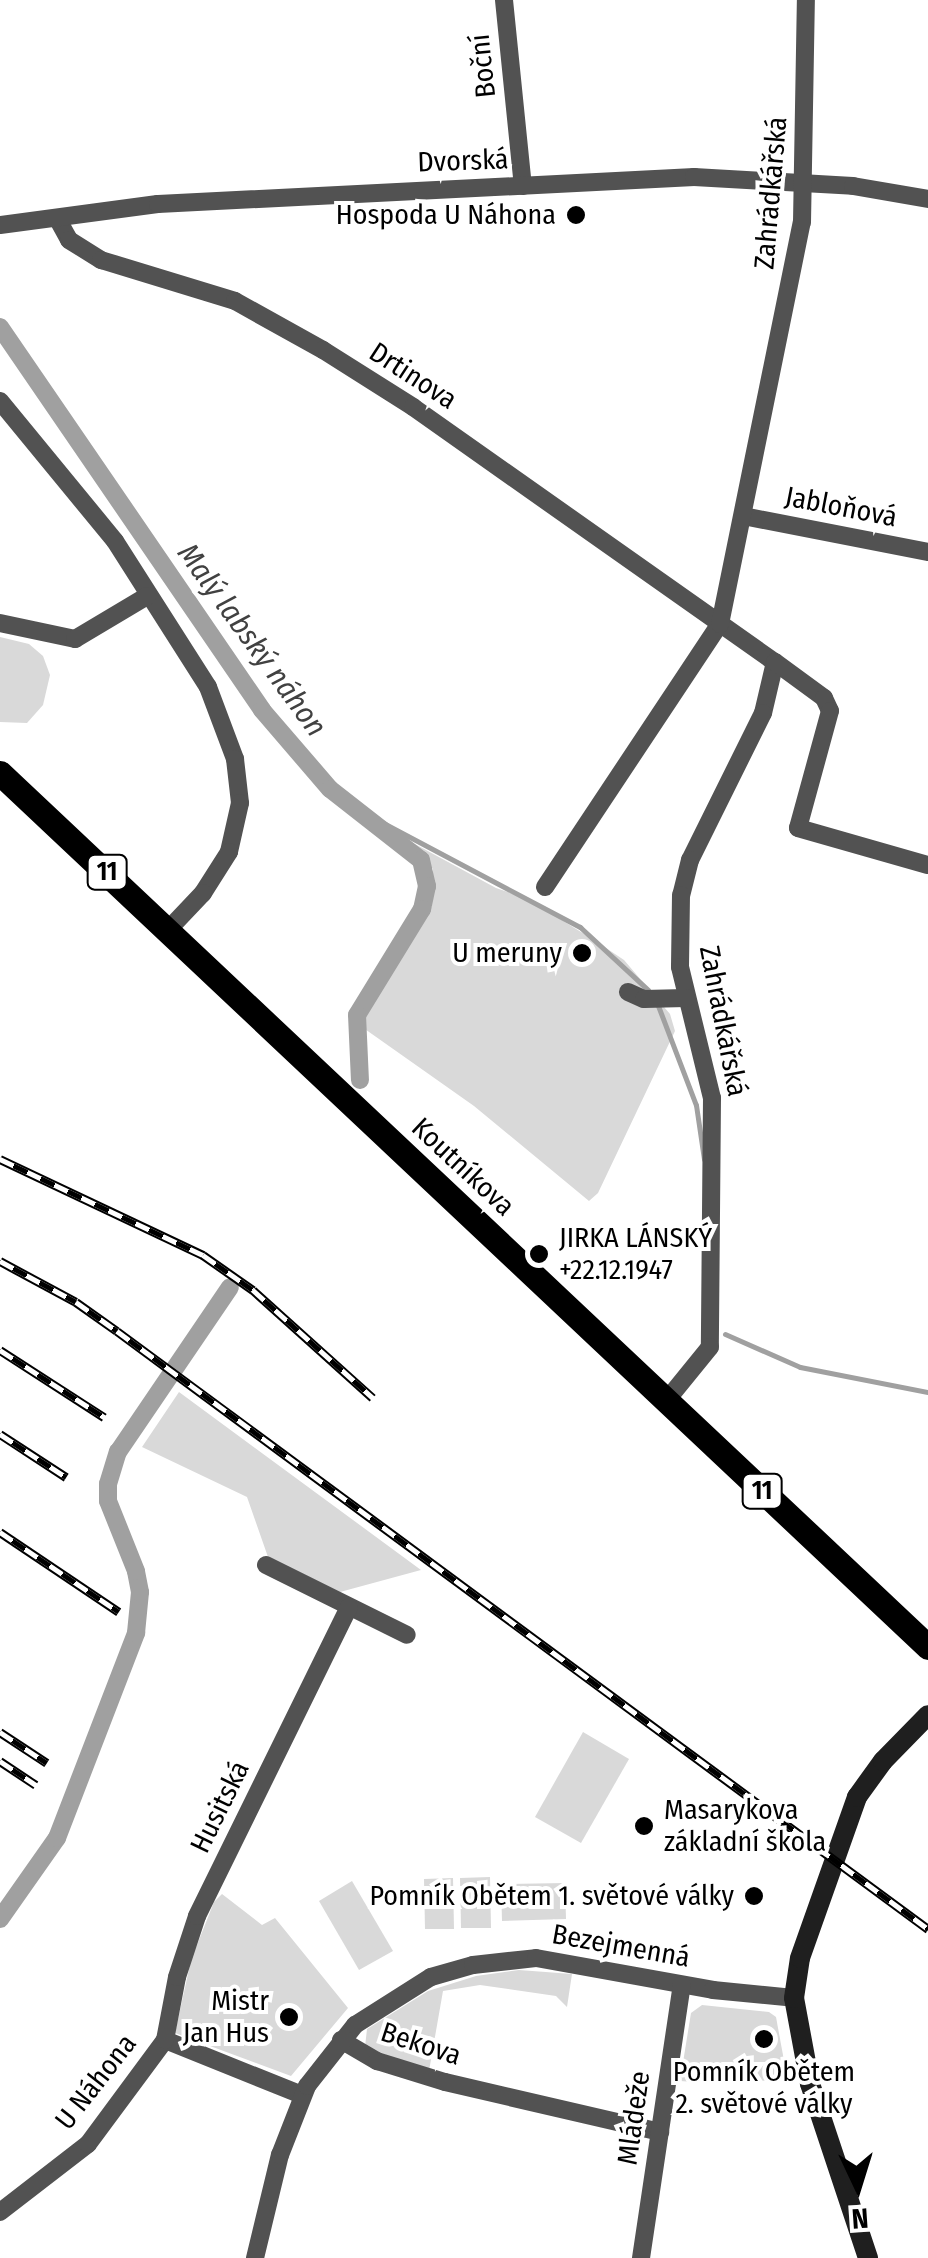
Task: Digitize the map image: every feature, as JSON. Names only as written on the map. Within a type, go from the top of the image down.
[{"type":"main road","name":"Koutníkova","points":[[0,773],[928,1647]]},
{"type":"street","name":"Boční","points":[[504,0],[523,186]]},
{"type":"street","name":"Zahrádkářská","points":[[545,888],[720,624],[802,222],[806,0]]},
{"type":"street","name":"Dvorská","points":[[0,226],[158,204],[694,177],[804,182],[928,199]]},
{"type":"street","name":"Drtinova","points":[[58,218],[70,240],[101,260],[235,300],[323,350],[413,407],[720,624]]},
{"type":"street","points":[[0,401],[115,541],[208,687],[235,759],[240,803],[237,828],[224,862],[168,930]]},
{"type":"street","name":"Jabloňová","points":[[743,516],[928,552]]},
{"type":"street","points":[[0,622],[75,640],[147,596]]},
{"type":"street","points":[[720,624],[824,698],[830,710],[796,837],[928,866]]},
{"type":"street","name":"Zahrádkářská","points":[[666,1400],[710,1347],[712,1098],[686,998],[679,946],[684,878],[763,713],[775,662]]},
{"type":"street","points":[[628,992],[644,998],[686,998]]},
{"type":"street","points":[[266,1565],[408,1635]]},
{"type":"street","name":"Husitská","points":[[165,2040],[176,1977],[197,1916],[350,1607]]},
{"type":"street","points":[[868,2258],[810,2084],[794,1998],[800,1958],[857,1797],[883,1761],[928,1715]]},
{"type":"street","name":"Bezejmenná","points":[[341,2040],[380,2006],[431,1978],[504,1959],[552,1960],[682,1985],[794,1998]]},
{"type":"street","name":"Mládeže","points":[[641,2258],[682,1985]]},
{"type":"street","name":"U Náhona","points":[[0,2212],[88,2144],[165,2040],[302,2095]]},
{"type":"street","name":"Bekova","points":[[255,2258],[280,2155],[302,2095],[341,2040],[378,2060],[445,2082],[660,2132]]},
{"type":"shaded area","points":[[0,637],[29,644],[43,656],[50,675],[43,705],[27,723],[0,722]]},
{"type":"shaded area","points":[[413,843],[496,888],[526,898],[594,940],[624,960],[670,1014],[675,1031],[598,1193],[589,1201],[474,1106],[362,1027],[366,1009],[432,906],[433,869]]},
{"type":"shaded area","points":[[179,1392],[421,1570],[340,1592],[268,1557],[247,1497],[142,1447]]},
{"type":"shaded area","points":[[583,1732],[629,1759],[581,1843],[535,1817]]},
{"type":"shaded area","points":[[490,1877],[491,1928],[461,1928],[460,1878]]},
{"type":"shaded area","points":[[453,1878],[454,1929],[425,1929],[424,1879]]},
{"type":"shaded area","points":[[352,1881],[393,1951],[359,1970],[319,1901]]},
{"type":"shaded area","points":[[565,1883],[566,1919],[502,1921],[501,1884]]},
{"type":"shaded area","points":[[222,1894],[262,1925],[275,1918],[348,2008],[291,2076],[175,2033],[191,1960],[214,1902]]},
{"type":"shaded area","points":[[519,1970],[572,1974],[567,2007],[556,1996],[480,1985],[443,1991],[429,2071],[365,2047],[367,2029],[428,1991],[476,1976]]},
{"type":"shaded area","points":[[702,2005],[769,2012],[776,2017],[787,2077],[737,2085],[680,2081],[691,2013]]},
{"type":"waterway","name":"Malý labský náhon","points":[[0,327],[262,710],[330,789],[421,860],[427,886],[422,909],[357,1015],[360,1080]]},
{"type":"waterway","points":[[355,808],[580,927],[648,990]]},
{"type":"waterway","points":[[657,1003],[696,1105],[704,1159]]},
{"type":"waterway","name":"Malý labský náhon","points":[[0,1919],[57,1838],[136,1633],[140,1592],[136,1571],[108,1501],[108,1484],[118,1452],[230,1287]]},
{"type":"waterway","points":[[725,1334],[800,1367],[928,1392]]},
{"type":"railway","points":[[0,1159],[203,1255],[253,1290],[373,1398]]},
{"type":"railway","points":[[0,1261],[76,1302],[117,1331],[928,1929]]},
{"type":"railway","points":[[0,1350],[104,1417]]},
{"type":"railway","points":[[0,1434],[66,1477]]},
{"type":"railway","points":[[0,1532],[119,1612]]},
{"type":"railway","points":[[0,1732],[47,1763]]},
{"type":"railway","points":[[0,1761],[36,1785]]},
{"type":"place","name":"Hospoda U Náhona","points":[[576,215]]},
{"type":"place","name":"U meruny","points":[[582,953]]},
{"type":"place","name":"JIRKA LÁNSKÝ +22.12.1947","points":[[539,1254]]},
{"type":"place","name":"Masarykova základní škola","points":[[644,1826]]},
{"type":"place","name":"Pomník Obětem 1. světové války","points":[[754,1896]]},
{"type":"place","name":"Mistr Jan Hus","points":[[289,2017]]},
{"type":"place","name":"Pomník Obětem 2. světové války","points":[[764,2039]]}]
